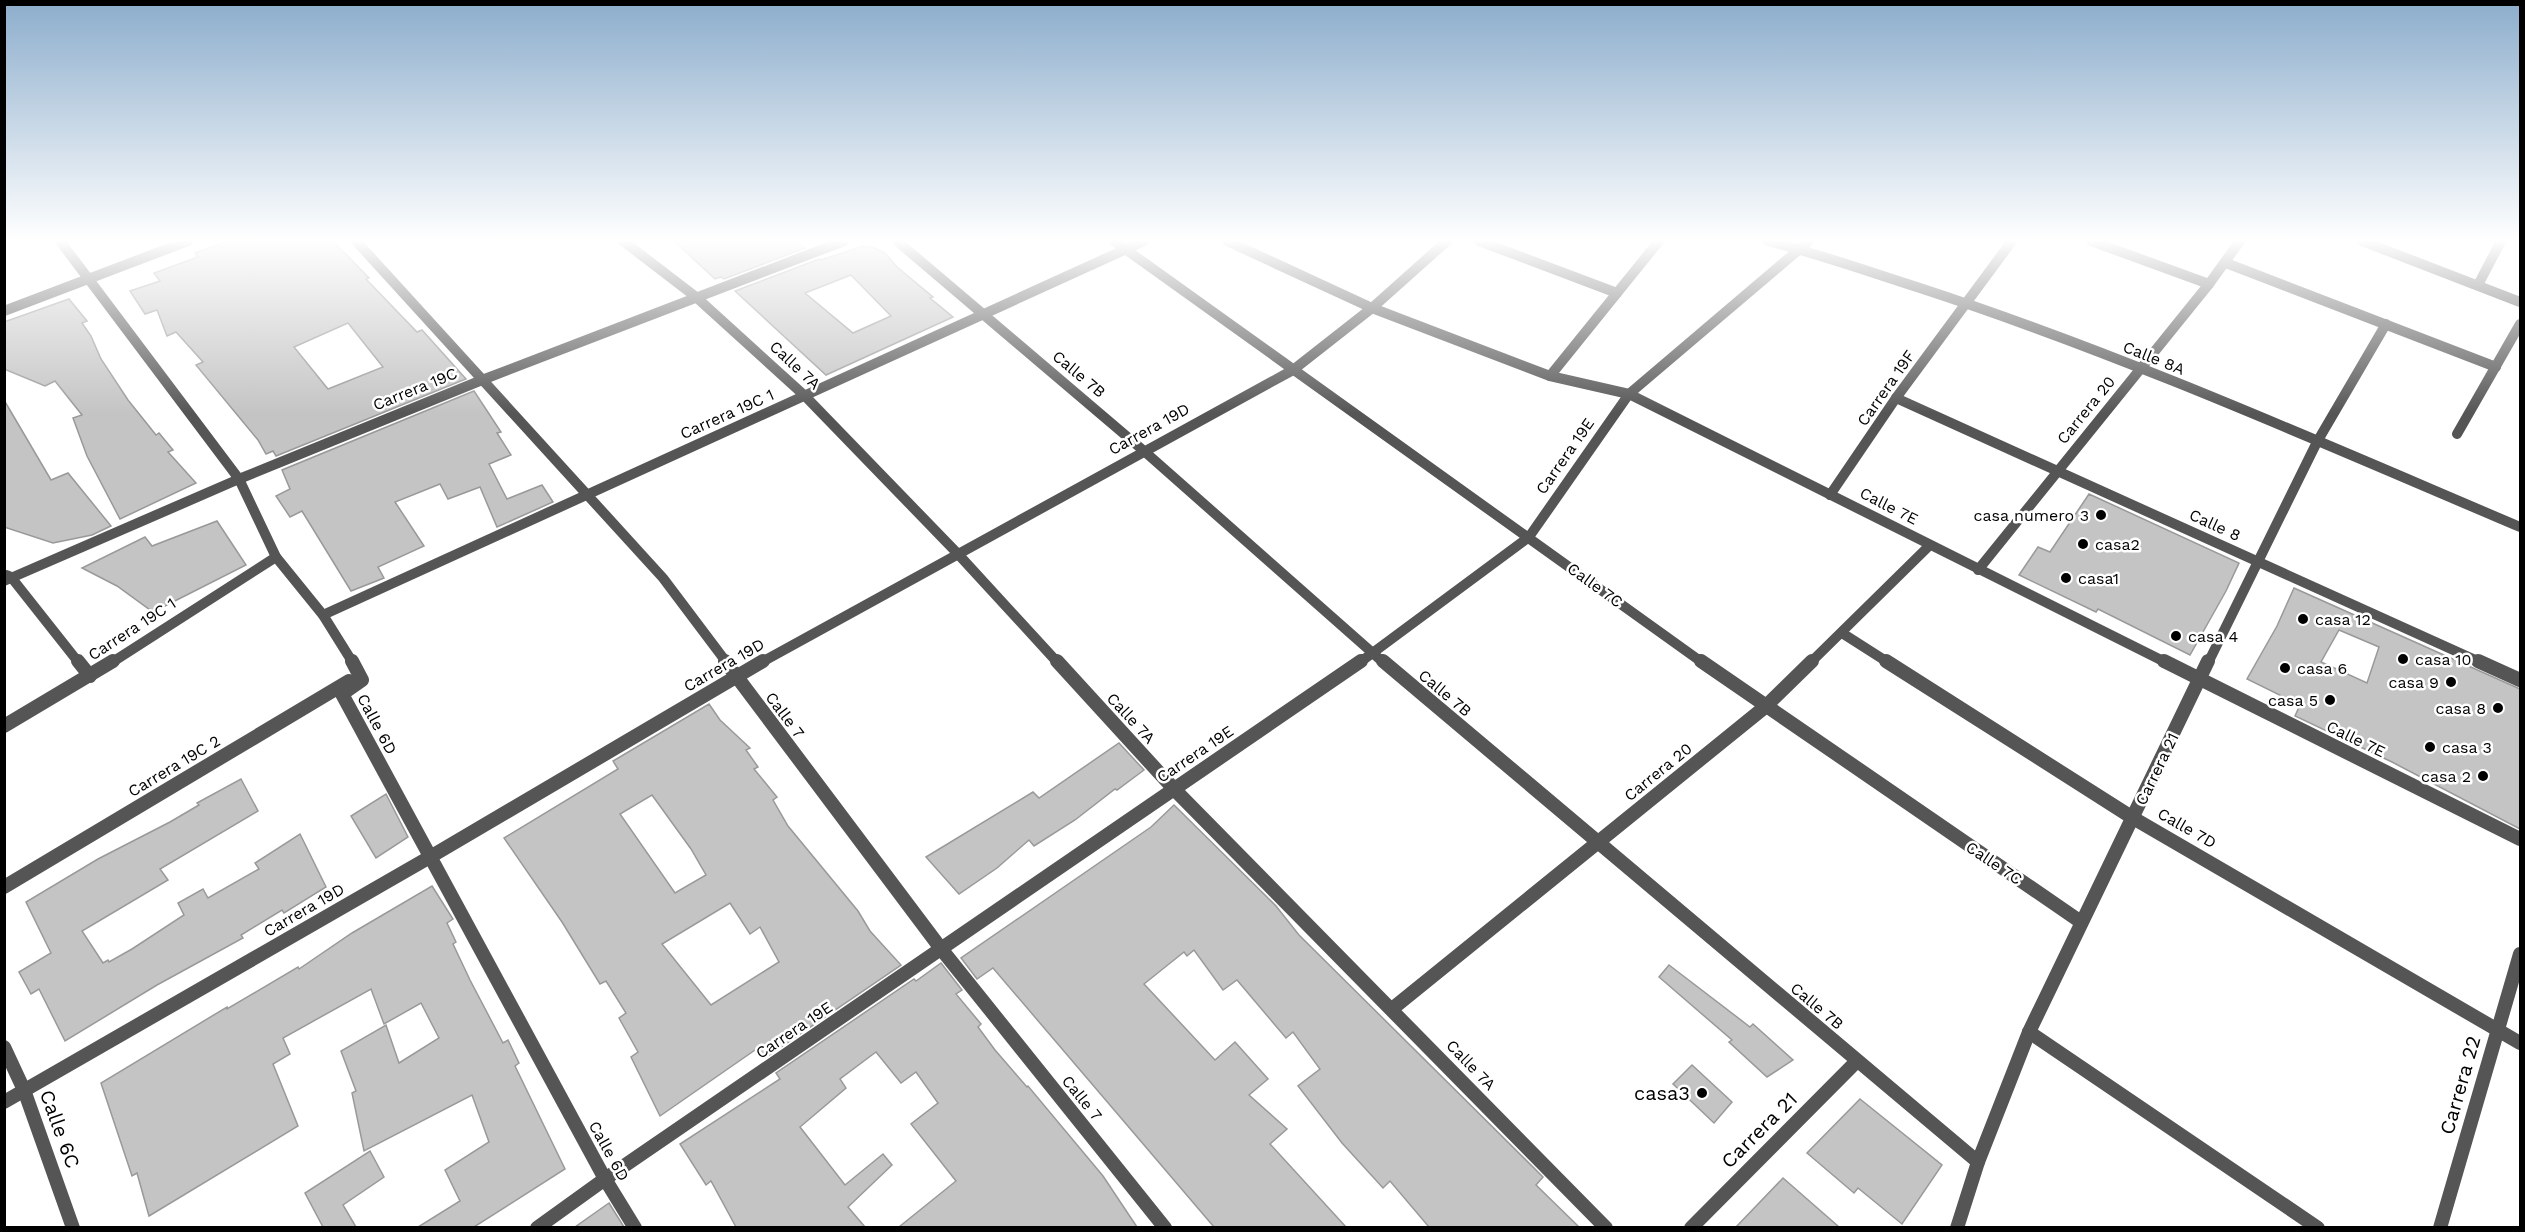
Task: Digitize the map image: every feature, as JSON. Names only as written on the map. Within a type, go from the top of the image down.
[{"type":"street","points":[[4,311],[37,298]]},
{"type":"street","name":"Calle 6D","points":[[101,298],[239,479],[276,557],[323,615],[360,675],[362,680],[342,694],[605,1179],[635,1227]]},
{"type":"street","name":"Calle 7","points":[[408,298],[663,578],[942,950],[1165,1227]]},
{"type":"street","name":"Carrera 19C","points":[[7,578],[239,479],[482,380],[692,298]]},
{"type":"street","name":"Calle 7A","points":[[698,298],[805,396],[958,554],[1174,789],[1606,1227]]},
{"type":"street","name":"Calle 7B","points":[[965,298],[1144,451],[1373,653],[1978,1162]]},
{"type":"street","name":"Carrera 19C 1","points":[[323,615],[1015,298]]},
{"type":"street","name":"Calle 7C","points":[[1193,298],[1765,706],[2081,922]]},
{"type":"street","name":"Calle 7E","points":[[1351,298],[1550,376],[1629,394],[2520,839]]},
{"type":"street","name":"Carrera 19D","points":[[4,1102],[430,857],[736,676],[1293,370],[1383,298]]},
{"type":"street","points":[[1550,376],[1613,298]]},
{"type":"street","name":"Carrera 19E","points":[[537,1227],[1373,653],[1528,537],[1629,394],[1742,298]]},
{"type":"street","name":"Calle 8A","points":[[1951,298],[2141,368],[2520,527]]},
{"type":"street","name":"Carrera 19F","points":[[1830,495],[1896,398],[1968,298]]},
{"type":"street","name":"Carrera 20","points":[[1978,570],[2197,298]]},
{"type":"street","points":[[2319,298],[2496,367]]},
{"type":"street","name":"Carrera 21","points":[[1957,1227],[1978,1162],[2028,1032],[2256,562],[2317,442],[2385,324]]},
{"type":"street","points":[[2457,434],[2520,324]]},
{"type":"street","name":"Calle 8","points":[[1896,398],[2520,680]]},
{"type":"street","name":"Carrera 20","points":[[1392,1009],[1765,706],[1930,545]]},
{"type":"street","name":"Carrera 19C 1","points":[[4,726],[90,676],[276,557]]},
{"type":"street","points":[[7,578],[90,676]]},
{"type":"street","name":"Calle 7D","points":[[1842,633],[2133,818],[2520,1043]]},
{"type":"street","name":"Carrera 19C 2","points":[[4,887],[360,675]]},
{"type":"street","name":"Carrera 22","points":[[2440,1227],[2520,954]]},
{"type":"street","points":[[2028,1032],[2318,1227]]},
{"type":"street","name":"Calle 6C","points":[[4,1047],[24,1090],[73,1227]]},
{"type":"street","name":"Carrera 21","points":[[1691,1227],[1857,1061]]},
{"type":"building","points":[[135,298],[385,298],[417,332],[422,330],[466,379],[276,456],[273,451],[266,454],[258,440],[196,365],[203,362],[176,332],[167,336],[157,310],[145,314]],"holes":[[[348,323],[383,367],[328,389],[294,347]]]},
{"type":"building","points":[[743,298],[812,298],[853,333],[891,316],[874,298],[931,298],[953,317],[826,375]]},
{"type":"building","points":[[69,299],[87,321],[82,323],[91,336],[101,359],[128,400],[156,435],[159,433],[173,450],[168,452],[196,483],[120,519],[87,456],[73,418],[82,415],[55,381],[45,386],[4,369],[4,322]]},
{"type":"building","points":[[474,391],[501,432],[497,433],[511,455],[489,464],[507,499],[542,485],[553,502],[497,527],[480,487],[448,499],[440,484],[395,502],[424,546],[378,567],[384,578],[351,591],[302,511],[290,517],[276,496],[290,489],[282,470]]},
{"type":"building","points":[[4,400],[51,480],[68,473],[111,526],[92,535],[53,543],[4,527]]},
{"type":"building","points":[[2089,494],[2239,563],[2190,655],[2098,609],[2096,612],[2019,575],[2038,547],[2050,552]]},
{"type":"building","points":[[217,521],[246,565],[153,612],[117,586],[82,568],[145,537],[152,546]]},
{"type":"building","points":[[2294,588],[2520,689],[2520,829],[2392,762],[2295,716],[2300,705],[2247,679],[2277,626]],"holes":[[[2339,630],[2379,647],[2367,683],[2321,662]]]},
{"type":"building","points":[[709,704],[720,720],[750,748],[746,750],[758,767],[754,769],[777,797],[773,800],[788,826],[858,911],[870,931],[901,965],[765,1058],[758,1048],[660,1116],[631,1057],[638,1052],[619,1018],[626,1013],[606,981],[600,984],[562,922],[504,838],[618,769],[613,761]],"holes":[[[652,795],[691,849],[706,875],[675,893],[620,814]],[[730,903],[750,934],[760,927],[779,962],[711,1005],[662,944]]]},
{"type":"building","points":[[1119,743],[1144,770],[1075,820],[1034,846],[1029,840],[997,868],[959,894],[926,857],[1033,792],[1039,798]]},
{"type":"building","points":[[241,779],[258,811],[160,869],[168,880],[82,931],[103,963],[132,949],[184,915],[178,903],[203,889],[208,898],[259,869],[255,863],[300,834],[326,887],[284,913],[282,910],[241,935],[243,938],[157,985],[65,1041],[39,989],[31,994],[19,972],[51,953],[26,902],[98,859],[170,822],[199,805],[197,803]]},
{"type":"building","points":[[386,794],[408,837],[376,858],[351,816]]},
{"type":"building","points":[[1174,805],[1276,906],[1299,935],[1543,1177],[1536,1185],[1579,1227],[1429,1227],[1390,1181],[1383,1188],[1342,1143],[1298,1086],[1320,1069],[1293,1032],[1286,1038],[1237,980],[1223,990],[1194,950],[1187,956],[1184,952],[1144,984],[1215,1060],[1235,1042],[1268,1079],[1249,1095],[1287,1129],[1270,1144],[1346,1227],[1214,1227],[993,968],[977,979],[961,958],[1151,827]]},
{"type":"building","points":[[432,886],[453,919],[447,923],[456,942],[453,944],[503,1043],[508,1040],[519,1063],[515,1066],[565,1169],[474,1227],[418,1227],[460,1201],[445,1170],[489,1142],[472,1095],[364,1151],[352,1093],[356,1091],[341,1051],[386,1025],[399,1063],[439,1038],[421,1003],[384,1024],[371,989],[283,1038],[290,1054],[273,1064],[298,1126],[149,1216],[137,1173],[132,1176],[101,1083],[227,1007],[227,1009],[298,967],[299,969],[352,933]]},
{"type":"building","points":[[941,963],[962,990],[956,994],[981,1024],[978,1027],[995,1050],[1103,1176],[1137,1227],[899,1227],[956,1181],[911,1124],[938,1103],[916,1072],[901,1083],[876,1052],[840,1079],[846,1088],[800,1127],[845,1185],[883,1154],[892,1165],[848,1207],[865,1227],[736,1227],[711,1181],[706,1185],[680,1144],[780,1079],[776,1073]]},
{"type":"building","points":[[1669,965],[1750,1027],[1753,1024],[1793,1060],[1767,1077],[1729,1042],[1732,1040],[1659,977]]},
{"type":"building","name":"casa3","points":[[1692,1065],[1732,1102],[1714,1123],[1673,1084]]},
{"type":"building","points":[[1860,1099],[1942,1165],[1902,1224],[1858,1188],[1854,1193],[1807,1153]]},
{"type":"building","points":[[370,1151],[384,1177],[343,1205],[356,1227],[323,1227],[305,1193]]},
{"type":"building","points":[[1783,1178],[1839,1227],[1736,1227]]},
{"type":"building","points":[[609,1203],[624,1227],[575,1227]]},
{"type":"place","name":"casa numero 3","points":[[2101,515]]},
{"type":"place","name":"casa2","points":[[2083,544]]},
{"type":"place","name":"casa1","points":[[2066,578]]},
{"type":"place","name":"casa 12","points":[[2303,619]]},
{"type":"place","name":"casa 4","points":[[2176,636]]},
{"type":"place","name":"casa 10","points":[[2403,659]]},
{"type":"place","name":"casa 6","points":[[2285,668]]},
{"type":"place","name":"casa 9","points":[[2451,682]]},
{"type":"place","name":"casa 5","points":[[2330,700]]},
{"type":"place","name":"casa 8","points":[[2498,708]]},
{"type":"place","name":"casa 3","points":[[2430,747]]},
{"type":"place","name":"casa 2","points":[[2483,776]]},
{"type":"place","name":"casa3","points":[[1702,1093]]}]
